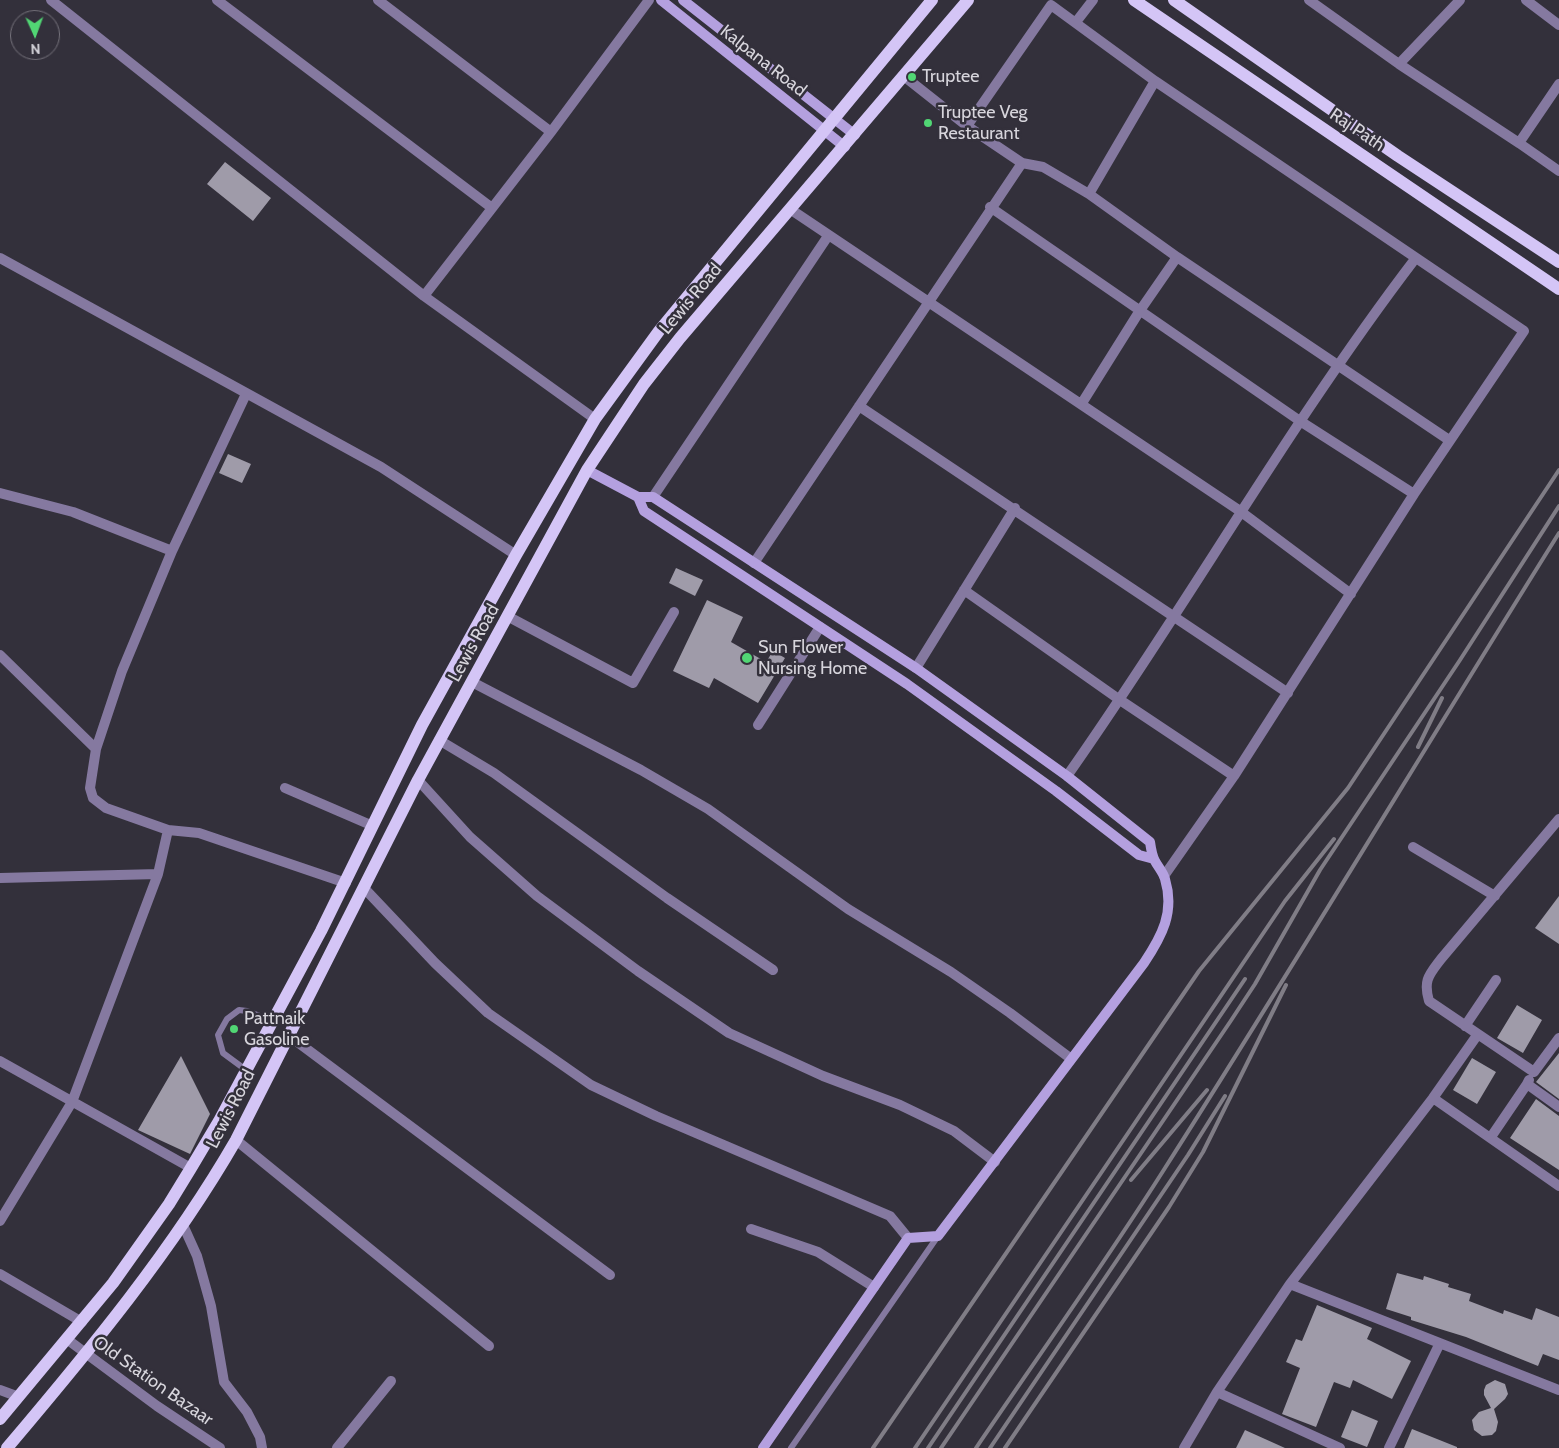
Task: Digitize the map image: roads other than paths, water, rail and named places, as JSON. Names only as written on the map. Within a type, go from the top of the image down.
[{"type":"main road","name":"Lewis Road","points":[[0,1419],[82,1322],[139,1247],[191,1168],[321,931],[422,725],[516,555],[595,419],[659,331],[932,0]]},
{"type":"main road","name":"Lewis Road","points":[[7,1448],[86,1354],[183,1225],[236,1140],[439,740],[509,617],[588,470],[650,377],[968,0]]},
{"type":"main road","name":"Raj Path","points":[[1134,0],[1559,289]]},
{"type":"main road","name":"Raj Path","points":[[1174,0],[1398,156],[1559,262]]},
{"type":"main road","points":[[321,931],[338,938]]},
{"type":"street","points":[[51,0],[424,296],[595,419]]},
{"type":"street","points":[[217,0],[492,208]]},
{"type":"street","points":[[378,0],[551,132]]},
{"type":"street","points":[[424,296],[551,132],[649,0]]},
{"type":"street","name":"Kalpana Road","points":[[661,0],[845,147]]},
{"type":"street","name":"Kalpana Road","points":[[682,0],[855,135]]},
{"type":"street","points":[[1076,22],[1093,0]]},
{"type":"street","points":[[1309,0],[1399,64],[1519,142],[1559,171]]},
{"type":"street","points":[[1399,64],[1460,0]]},
{"type":"street","points":[[1526,0],[1559,25]]},
{"type":"street","points":[[967,126],[1051,5],[1155,81],[1415,259],[1524,331],[1449,440],[1234,776],[1164,876]]},
{"type":"street","points":[[905,77],[967,126],[1022,163],[1043,167],[1089,194],[1177,257],[1449,440]]},
{"type":"street","points":[[1089,194],[1155,81]]},
{"type":"street","points":[[1519,142],[1559,84]]},
{"type":"street","points":[[754,563],[929,304],[990,207],[1022,163]]},
{"type":"street","points":[[990,207],[1300,422],[1414,494]]},
{"type":"street","points":[[790,209],[929,304],[1082,403],[1240,511],[1351,594]]},
{"type":"street","points":[[653,497],[828,236]]},
{"type":"street","points":[[1082,403],[1139,312],[1177,257]]},
{"type":"street","points":[[0,258],[381,467],[516,555]]},
{"type":"street","points":[[1067,776],[1175,618],[1240,511],[1338,367],[1415,259]]},
{"type":"street","points":[[246,394],[172,551],[122,671],[96,749],[90,788],[93,798],[106,808],[168,830],[199,833],[346,882]]},
{"type":"street","points":[[859,406],[1015,508],[1288,693]]},
{"type":"street","points":[[588,470],[638,497],[653,497],[916,668],[1067,776],[1150,842],[1154,859],[1164,876],[1168,907],[1166,924],[1160,940],[938,1236],[908,1238]]},
{"type":"street","points":[[0,493],[74,512],[172,551]]},
{"type":"street","points":[[638,497],[644,511],[908,684],[1056,791],[1139,855],[1154,859]]},
{"type":"street","points":[[916,668],[1015,508]]},
{"type":"street","points":[[964,590],[1120,700],[1234,776]]},
{"type":"street","points":[[509,617],[633,683],[674,612]]},
{"type":"street","points":[[758,725],[820,627]]},
{"type":"street","points":[[0,654],[96,749]]},
{"type":"street","points":[[472,682],[641,770],[708,809],[848,909],[951,972],[1070,1058]]},
{"type":"street","points":[[439,740],[494,773],[667,898],[772,970]]},
{"type":"street","points":[[418,780],[470,837],[537,896],[638,971],[729,1033],[823,1076],[908,1109],[954,1131],[995,1162]]},
{"type":"street","points":[[285,788],[373,826]]},
{"type":"street","points":[[1534,1072],[1428,1001],[1425,988],[1428,975],[1559,819]]},
{"type":"street","points":[[0,1222],[72,1102],[158,874],[168,830]]},
{"type":"street","points":[[1414,847],[1495,896]]},
{"type":"street","points":[[0,878],[158,874]]},
{"type":"street","points":[[364,888],[435,963],[488,1014],[591,1085],[656,1116],[890,1216],[908,1238]]},
{"type":"street","points":[[1465,1026],[1496,980]]},
{"type":"street","points":[[1184,1448],[1217,1392],[1290,1284],[1433,1098],[1478,1034]]},
{"type":"street","points":[[288,1035],[610,1275]]},
{"type":"street","points":[[1491,1137],[1559,1038]]},
{"type":"street","points":[[0,1062],[191,1168]]},
{"type":"street","points":[[1527,1084],[1559,1107]]},
{"type":"street","points":[[1433,1098],[1559,1186]]},
{"type":"street","points":[[236,1140],[489,1346]]},
{"type":"street","points":[[183,1225],[197,1256],[211,1306],[224,1382],[247,1412],[260,1437],[262,1448]]},
{"type":"street","points":[[751,1229],[818,1252],[874,1287]]},
{"type":"street","points":[[763,1448],[908,1238]]},
{"type":"street","points":[[0,1274],[82,1322]]},
{"type":"street","points":[[1290,1284],[1439,1345],[1559,1390]]},
{"type":"street","name":"Old Station Bazaar","points":[[68,1340],[157,1406],[220,1448]]},
{"type":"street","points":[[1389,1448],[1439,1345]]},
{"type":"street","points":[[337,1448],[391,1381]]},
{"type":"street","points":[[0,1390],[19,1397]]},
{"type":"street","points":[[1217,1392],[1340,1448]]},
{"type":"lane","points":[[246,1070],[223,1053],[218,1034],[238,1010],[247,1010],[272,1021]]},
{"type":"lane","points":[[791,1448],[938,1236]]},
{"type":"railway","points":[[873,1448],[1199,971],[1348,788],[1559,470]]},
{"type":"railway","points":[[941,1448],[1255,984],[1320,870],[1460,660],[1559,506]]},
{"type":"railway","points":[[976,1448],[1165,1168],[1265,1010],[1559,533]]},
{"type":"railway","points":[[1418,747],[1442,698]]},
{"type":"railway","points":[[915,1448],[1285,901],[1334,839]]},
{"type":"railway","points":[[928,1448],[1245,979]]},
{"type":"railway","points":[[1005,1448],[1169,1207],[1203,1152],[1286,985]]},
{"type":"railway","points":[[1131,1180],[1207,1090]]},
{"type":"railway","points":[[990,1448],[1188,1155],[1225,1096]]},
{"type":"place","name":"Truptee","points":[[912,77]]},
{"type":"place","name":"Truptee Veg Restaurant","points":[[928,123]]},
{"type":"place","name":"Sun Flower Nursing Home","points":[[747,658]]},
{"type":"place","name":"Pattnaik Gasoline","points":[[234,1029]]}]
